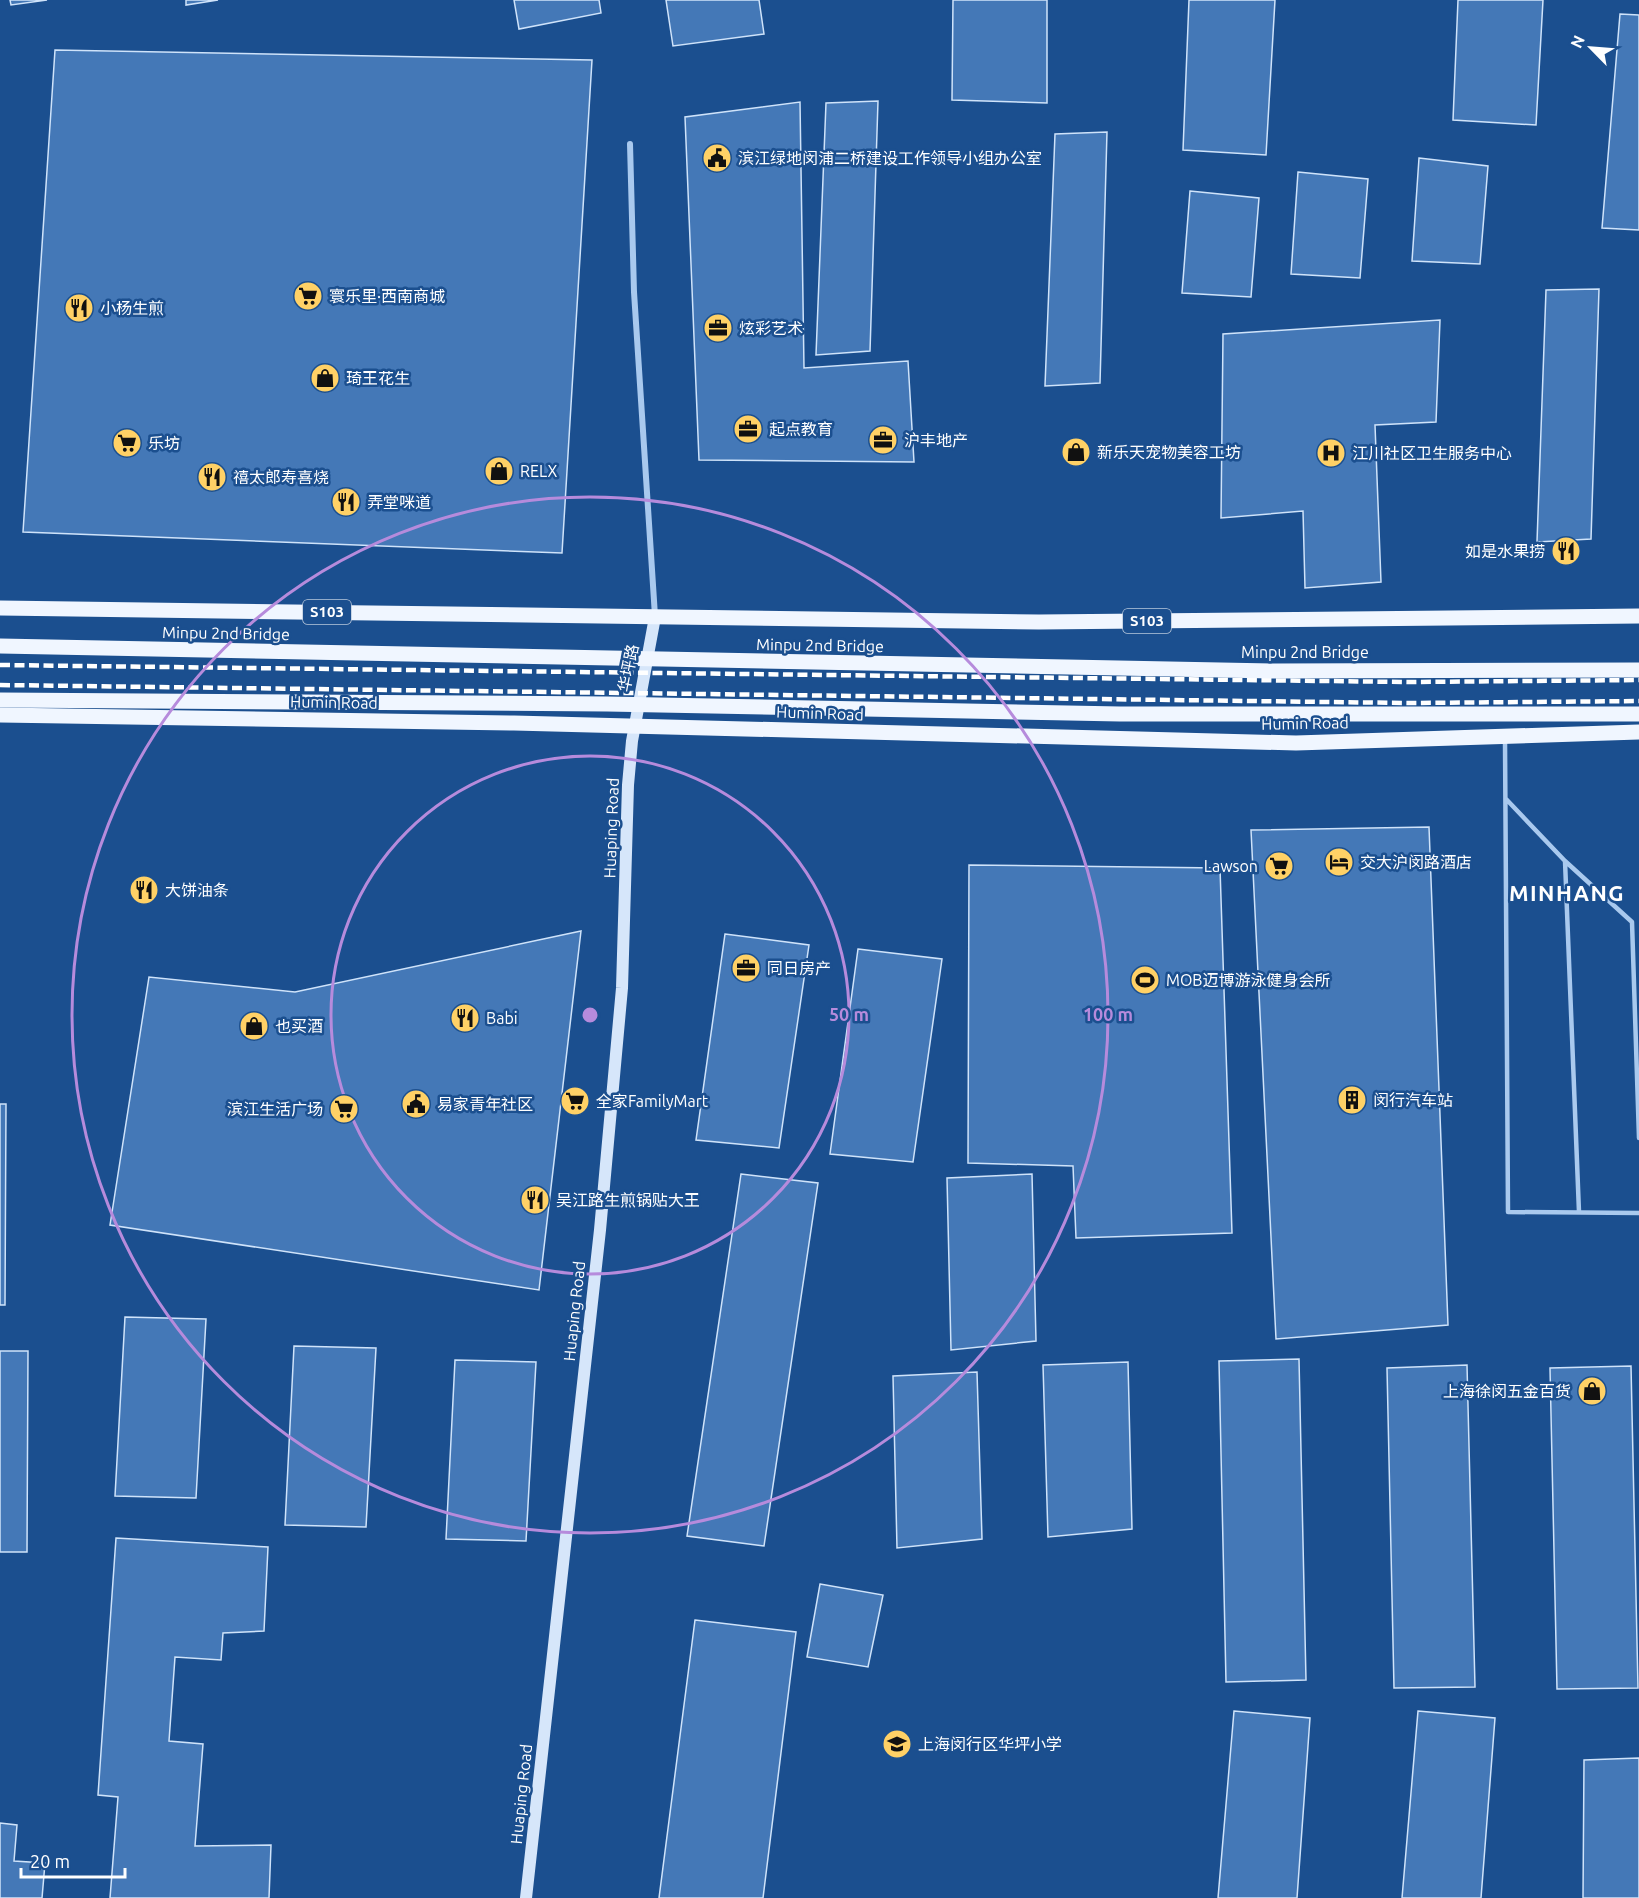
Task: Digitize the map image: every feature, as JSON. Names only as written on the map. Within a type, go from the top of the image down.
[{"type":"main road","name":"S103","points":[[0,608],[1039,622],[1639,616]]},
{"type":"main road","name":"Minpu 2nd Bridge","points":[[0,646],[1274,671],[1639,670]]},
{"type":"main road","points":[[0,700],[584,704],[1120,714],[1639,714]]},
{"type":"main road","name":"Humin Road","points":[[0,715],[634,726],[1296,743],[1639,732]]},
{"type":"street","points":[[630,144],[634,292],[655,617]]},
{"type":"street","name":"华坪路","points":[[634,726],[655,617]]},
{"type":"street","name":"Huaping Road","points":[[526,1898],[600,1230],[620,1011],[628,785],[634,726]]},
{"type":"lane","points":[[1505,736],[1508,1212],[1639,1213]]},
{"type":"lane","points":[[1506,799],[1565,861],[1632,922],[1639,1138]]},
{"type":"lane","points":[[1565,861],[1580,1212]]},
{"type":"building","points":[[10,0],[47,0],[11,5]]},
{"type":"building","points":[[186,0],[218,0],[186,5]]},
{"type":"building","points":[[514,0],[599,0],[601,13],[519,29]]},
{"type":"building","points":[[666,0],[759,0],[764,34],[673,46]]},
{"type":"building","points":[[953,0],[1047,0],[1047,103],[952,100]]},
{"type":"building","points":[[1189,0],[1275,0],[1266,155],[1183,150]]},
{"type":"building","points":[[1458,0],[1543,0],[1536,125],[1453,120]]},
{"type":"building","points":[[1620,14],[1639,15],[1639,230],[1602,228]]},
{"type":"building","name":"寰乐里·西南商城","points":[[55,50],[592,60],[562,553],[23,532]]},
{"type":"building","points":[[878,101],[870,351],[816,355],[826,103]]},
{"type":"building","points":[[800,102],[804,368],[908,361],[914,462],[699,460],[685,117]]},
{"type":"building","points":[[1107,132],[1100,383],[1045,386],[1055,134]]},
{"type":"building","points":[[1419,158],[1488,166],[1480,264],[1412,261]]},
{"type":"building","points":[[1298,172],[1368,179],[1360,278],[1291,274]]},
{"type":"building","points":[[1190,191],[1259,198],[1251,297],[1182,293]]},
{"type":"building","points":[[1599,289],[1591,539],[1537,542],[1546,290]]},
{"type":"building","name":"江川社区卫生服务中心","points":[[1440,320],[1436,422],[1375,425],[1381,582],[1305,588],[1303,511],[1221,518],[1223,334]]},
{"type":"building","name":"闵行汽车站","points":[[1429,827],[1448,1325],[1276,1339],[1251,830]]},
{"type":"building","points":[[969,865],[1220,868],[1232,1233],[1076,1238],[1073,1166],[968,1163]]},
{"type":"building","name":"滨江生活广场","points":[[581,931],[539,1290],[110,1225],[149,977],[295,992]]},
{"type":"building","points":[[725,934],[809,945],[779,1148],[696,1140]]},
{"type":"building","points":[[858,949],[942,959],[913,1162],[830,1154]]},
{"type":"building","points":[[0,1104],[6,1104],[5,1305],[0,1305]]},
{"type":"building","points":[[741,1174],[818,1183],[764,1546],[687,1536]]},
{"type":"building","points":[[1032,1174],[1036,1341],[951,1350],[947,1178]]},
{"type":"building","points":[[125,1317],[206,1319],[196,1498],[115,1496]]},
{"type":"building","points":[[294,1346],[376,1348],[366,1527],[285,1525]]},
{"type":"building","points":[[0,1351],[28,1351],[27,1552],[0,1552]]},
{"type":"building","points":[[1299,1359],[1306,1680],[1226,1682],[1219,1361]]},
{"type":"building","points":[[455,1360],[536,1362],[526,1541],[446,1539]]},
{"type":"building","points":[[1128,1362],[1132,1529],[1048,1537],[1043,1365]]},
{"type":"building","points":[[1467,1365],[1475,1687],[1394,1688],[1387,1368]]},
{"type":"building","points":[[1631,1366],[1638,1688],[1557,1689],[1550,1368]]},
{"type":"building","points":[[977,1372],[982,1539],[897,1548],[893,1376]]},
{"type":"building","points":[[116,1538],[268,1547],[264,1631],[223,1633],[221,1660],[175,1657],[169,1741],[203,1744],[195,1846],[271,1845],[269,1898],[110,1898],[118,1797],[98,1795]]},
{"type":"building","points":[[820,1584],[883,1595],[868,1667],[807,1657]]},
{"type":"building","points":[[695,1620],[796,1632],[763,1898],[659,1898]]},
{"type":"building","points":[[1234,1711],[1310,1718],[1297,1898],[1218,1898]]},
{"type":"building","points":[[1418,1711],[1495,1718],[1481,1898],[1402,1898]]},
{"type":"building","points":[[1639,1758],[1639,1898],[1583,1898],[1584,1760]]},
{"type":"building","points":[[0,1823],[17,1825],[14,1861],[45,1863],[42,1898],[0,1898]]},
{"type":"railway","points":[[0,665],[1407,682],[1639,680]]},
{"type":"railway","points":[[0,685],[1407,703],[1639,701]]},
{"type":"place","name":"滨江绿地闵浦二桥建设工作领导小组办公室","points":[[717,158]]},
{"type":"place","name":"寰乐里·西南商城","points":[[308,296]]},
{"type":"place","name":"小杨生煎","points":[[79,308]]},
{"type":"place","name":"炫彩艺术","points":[[718,328]]},
{"type":"place","name":"琦王花生","points":[[325,378]]},
{"type":"place","name":"起点教育","points":[[748,429]]},
{"type":"place","name":"沪丰地产","points":[[883,440]]},
{"type":"place","name":"乐坊","points":[[127,443]]},
{"type":"place","name":"新乐天宠物美容工坊","points":[[1076,452]]},
{"type":"place","name":"江川社区卫生服务中心","points":[[1331,453]]},
{"type":"place","name":"RELX","points":[[499,471]]},
{"type":"place","name":"禧太郎寿喜烧","points":[[212,477]]},
{"type":"place","name":"弄堂咪道","points":[[346,502]]},
{"type":"place","name":"如是水果捞","points":[[1566,551]]},
{"type":"place","name":"交大沪闵路酒店","points":[[1339,862]]},
{"type":"place","name":"Lawson","points":[[1279,866]]},
{"type":"place","name":"大饼油条","points":[[144,890]]},
{"type":"place","name":"同日房产","points":[[746,968]]},
{"type":"place","name":"MOB迈博游泳健身会所","points":[[1145,980]]},
{"type":"place","name":"Babi","points":[[465,1018]]},
{"type":"place","name":"也买酒","points":[[254,1026]]},
{"type":"place","name":"闵行汽车站","points":[[1352,1100]]},
{"type":"place","name":"全家FamilyMart","points":[[575,1101]]},
{"type":"place","name":"易家青年社区","points":[[416,1104]]},
{"type":"place","name":"滨江生活广场","points":[[344,1109]]},
{"type":"place","name":"吴江路生煎锅贴大王","points":[[535,1200]]},
{"type":"place","name":"上海徐闵五金百货","points":[[1592,1391]]},
{"type":"place","name":"上海闵行区华坪小学","points":[[897,1744]]},
{"type":"district","name":"MINHANG","points":[[1567,893]]}]
